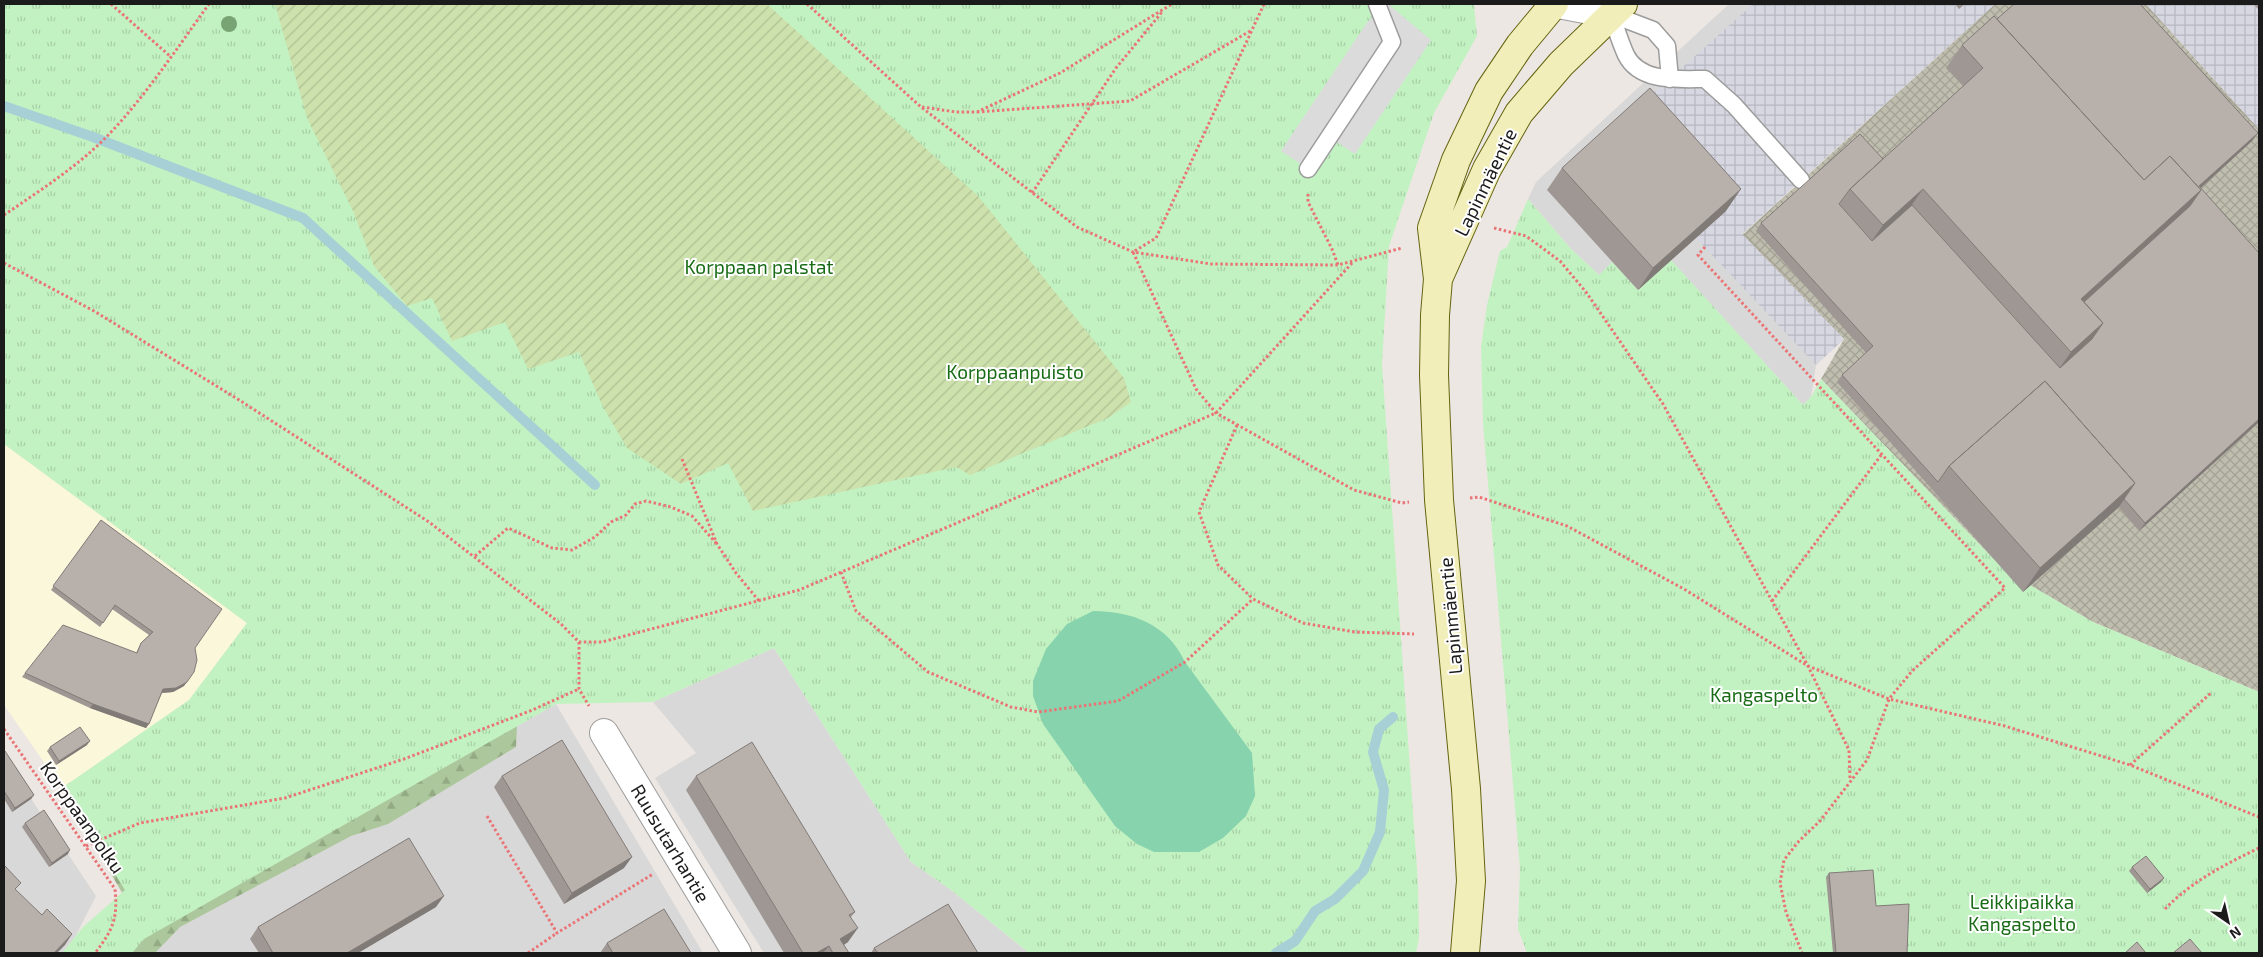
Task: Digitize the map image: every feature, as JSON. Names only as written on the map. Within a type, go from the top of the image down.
[{"type":"street","points":[[1556,4],[1617,9]]},
{"type":"street","name":"Lapinmäentie","points":[[1465,953],[1471,881],[1466,789],[1439,500],[1434,375],[1434,315],[1438,279],[1432,228],[1456,160],[1489,91],[1520,45],[1556,4]]},
{"type":"street","name":"Lapinmäentie","points":[[1438,279],[1486,169],[1519,113],[1561,64],[1617,9]]},
{"type":"street","name":"Ruusutarhantie","points":[[604,733],[737,953]]},
{"type":"lane","points":[[1308,169],[1392,42],[1377,4]]},
{"type":"lane","points":[[1617,9],[1653,30],[1667,46],[1670,79]]},
{"type":"lane","points":[[1617,9],[1627,57],[1642,72],[1670,79],[1705,79],[1734,104],[1801,180]]},
{"type":"path","points":[[111,4],[171,57]]},
{"type":"path","points":[[4,215],[47,187],[88,155],[116,127],[171,57],[209,4]]},
{"type":"path","points":[[807,4],[921,107],[1032,193],[1077,227],[1133,252],[1211,264],[1338,265],[1352,263],[1404,248]]},
{"type":"path","points":[[977,112],[1060,73],[1172,4]]},
{"type":"path","points":[[1133,252],[1156,238],[1264,4]]},
{"type":"path","points":[[1032,193],[1116,68],[1164,10]]},
{"type":"path","points":[[921,107],[956,112],[977,112],[1130,101],[1252,30]]},
{"type":"path","points":[[1308,169],[1308,202],[1338,265]]},
{"type":"path","points":[[1494,228],[1526,236],[1560,261],[1586,292],[1664,404],[1808,666],[1849,750],[1850,779]]},
{"type":"path","points":[[1705,247],[1698,255],[2005,588],[1912,671],[1889,700],[1867,760],[1850,779],[1820,821],[1784,860],[1780,883],[1786,912],[1802,953]]},
{"type":"path","points":[[1133,252],[1196,389],[1216,413],[1354,490],[1402,503]]},
{"type":"path","points":[[4,263],[94,311],[236,398],[429,522],[561,624],[579,642],[602,642],[798,590],[1216,413],[1352,263]]},
{"type":"path","points":[[1237,425],[1198,512],[1218,565],[1253,599],[1302,623],[1355,632],[1414,634]]},
{"type":"path","points":[[1772,601],[1882,454]]},
{"type":"path","points":[[682,459],[717,544]]},
{"type":"path","points":[[1479,498],[1567,526],[1684,590],[1808,666],[1889,700],[2006,726],[2130,765],[2259,817]]},
{"type":"path","points":[[475,556],[508,528],[552,548],[572,550],[595,537],[611,522],[626,514],[635,504],[646,501],[671,507],[692,516],[717,544],[736,573],[759,600]]},
{"type":"path","points":[[841,572],[856,611],[928,672],[1011,707],[1038,712],[1118,701],[1185,662],[1253,599]]},
{"type":"path","points":[[579,642],[579,689],[604,733]]},
{"type":"path","points":[[86,846],[140,823],[285,798],[404,759],[579,689]]},
{"type":"path","points":[[2130,765],[2211,693]]},
{"type":"path","name":"Korppaanpolku","points":[[4,728],[115,889],[117,908],[111,933],[95,953]]},
{"type":"path","points":[[487,816],[557,933]]},
{"type":"path","points":[[2165,909],[2180,892],[2214,870],[2259,848]]},
{"type":"path","points":[[528,953],[557,933],[680,859]]},
{"type":"shaded area","points":[[1383,4],[1388,4],[1431,40],[1355,154],[1329,137],[1308,169],[1281,151],[1366,24]]},
{"type":"shaded area","points":[[1729,4],[1995,4],[1742,234],[1844,339],[1816,365],[1811,397],[1803,405],[1671,261],[1638,290],[1600,276],[1571,249],[1528,199],[1536,182]]},
{"type":"shaded area","points":[[1753,4],[1955,4],[1959,8],[1965,4],[1995,4],[1742,234],[1844,339],[1816,365],[1696,238],[1726,211],[1635,110]]},
{"type":"shaded area","points":[[1995,4],[2146,4],[2259,129],[2259,692],[2093,622],[2004,570],[1821,379],[1844,339],[1742,235]]},
{"type":"shaded area","points":[[2146,4],[2253,4],[2259,10],[2259,129]]},
{"type":"shaded area","points":[[4,444],[247,623],[189,700],[62,788],[4,705]]},
{"type":"shaded area","points":[[774,648],[911,862],[951,890],[1029,953],[764,953],[655,778],[696,753],[653,702]]},
{"type":"shaded area","points":[[556,704],[703,953],[132,953],[144,939]]},
{"type":"shaded area","points":[[4,758],[96,896],[67,953],[4,953]]},
{"type":"green space","name":"Korppaanpuisto","points":[[4,4],[1474,4],[1477,36],[1434,113],[1389,246],[1382,364],[1418,884],[1419,938],[1416,953],[1029,953],[951,890],[911,862],[774,648],[653,702],[556,704],[144,939],[132,953],[62,953],[83,927],[125,890],[62,788],[189,700],[247,623],[4,444]]},
{"type":"green space","name":"Korppaan palstat","points":[[275,4],[767,4],[978,196],[1124,378],[1131,402],[1108,418],[970,475],[956,467],[753,511],[728,463],[681,484],[627,448],[603,407],[579,352],[528,369],[505,322],[452,341],[432,298],[407,306],[374,266],[353,211],[307,118]]},
{"type":"green space","name":"Kangaspelto","points":[[1528,199],[1571,249],[1599,275],[1612,262],[1638,290],[1671,260],[1803,405],[1811,397],[1821,379],[2004,570],[2093,622],[2259,692],[2259,953],[1527,953],[1518,929],[1520,869],[1483,423],[1481,347],[1487,305],[1500,251],[1507,247]]},
{"type":"green space","points":[[1093,611],[1134,617],[1147,622],[1169,638],[1252,753],[1255,796],[1246,816],[1223,838],[1199,852],[1154,852],[1137,844],[1115,826],[1043,724],[1033,696],[1033,681],[1046,649],[1067,624]]},
{"type":"green space","points":[[517,726],[516,747],[388,824],[351,836],[180,927],[155,953],[105,953],[125,898],[106,865],[126,849],[317,798]]},
{"type":"building","points":[[2014,4],[2140,4],[2258,133],[2199,186],[2259,253],[2259,419],[2145,523],[2124,499],[2135,483],[2045,381],[1949,466],[1938,482],[1842,375],[1873,346],[1761,223],[1860,134],[1883,159],[1850,189],[1839,204],[1872,241],[1912,205],[2060,368],[2092,339],[2103,323],[2084,302],[2190,206],[2201,190],[2170,156],[2144,180],[1997,19]]},
{"type":"building","points":[[1994,16],[2144,180],[2170,156],[2201,190],[2081,299],[2103,323],[2071,352],[1923,189],[1883,225],[1850,189],[1983,68],[1962,45]]},
{"type":"building","points":[[1650,88],[1741,189],[1653,268],[1562,168]]},
{"type":"building","points":[[2045,381],[2135,483],[2040,568],[1949,466]]},
{"type":"building","points":[[101,520],[222,609],[195,648],[197,660],[194,672],[187,682],[176,688],[163,689],[149,724],[93,704],[25,673],[63,625],[137,653],[141,643],[153,632],[115,605],[103,623],[53,586]]},
{"type":"building","points":[[80,727],[90,741],[59,761],[50,747]]},
{"type":"building","points":[[562,740],[632,857],[572,893],[502,776]]},
{"type":"building","points":[[752,742],[855,912],[849,915],[858,928],[840,939],[849,953],[833,953],[829,946],[816,953],[803,953],[696,776]]},
{"type":"building","points":[[4,751],[34,795],[15,808],[4,791]]},
{"type":"building","points":[[44,810],[70,850],[52,863],[25,823]]},
{"type":"building","points":[[409,838],[444,896],[347,953],[273,953],[258,927]]},
{"type":"building","points":[[2146,856],[2164,878],[2150,889],[2132,867]]},
{"type":"building","points":[[5,866],[21,883],[15,889],[42,915],[47,909],[72,934],[54,953],[4,953]]},
{"type":"building","points":[[1873,870],[1876,906],[1909,904],[1907,953],[1836,953],[1829,873]]},
{"type":"building","points":[[948,904],[978,953],[878,953],[874,948]]},
{"type":"building","points":[[664,909],[691,953],[613,953],[607,943]]},
{"type":"building","points":[[2190,939],[2202,953],[2173,953]]},
{"type":"building","points":[[2137,942],[2146,953],[2125,953]]},
{"type":"waterway","points":[[4,106],[93,137],[303,218],[595,485]]},
{"type":"waterway","points":[[1276,953],[1295,941],[1315,911],[1335,899],[1363,871],[1380,832],[1384,790],[1373,752],[1379,729],[1393,717]]},
{"type":"park label","name":"Leikkipaikka Kangaspelto","points":[[2022,912]]}]
